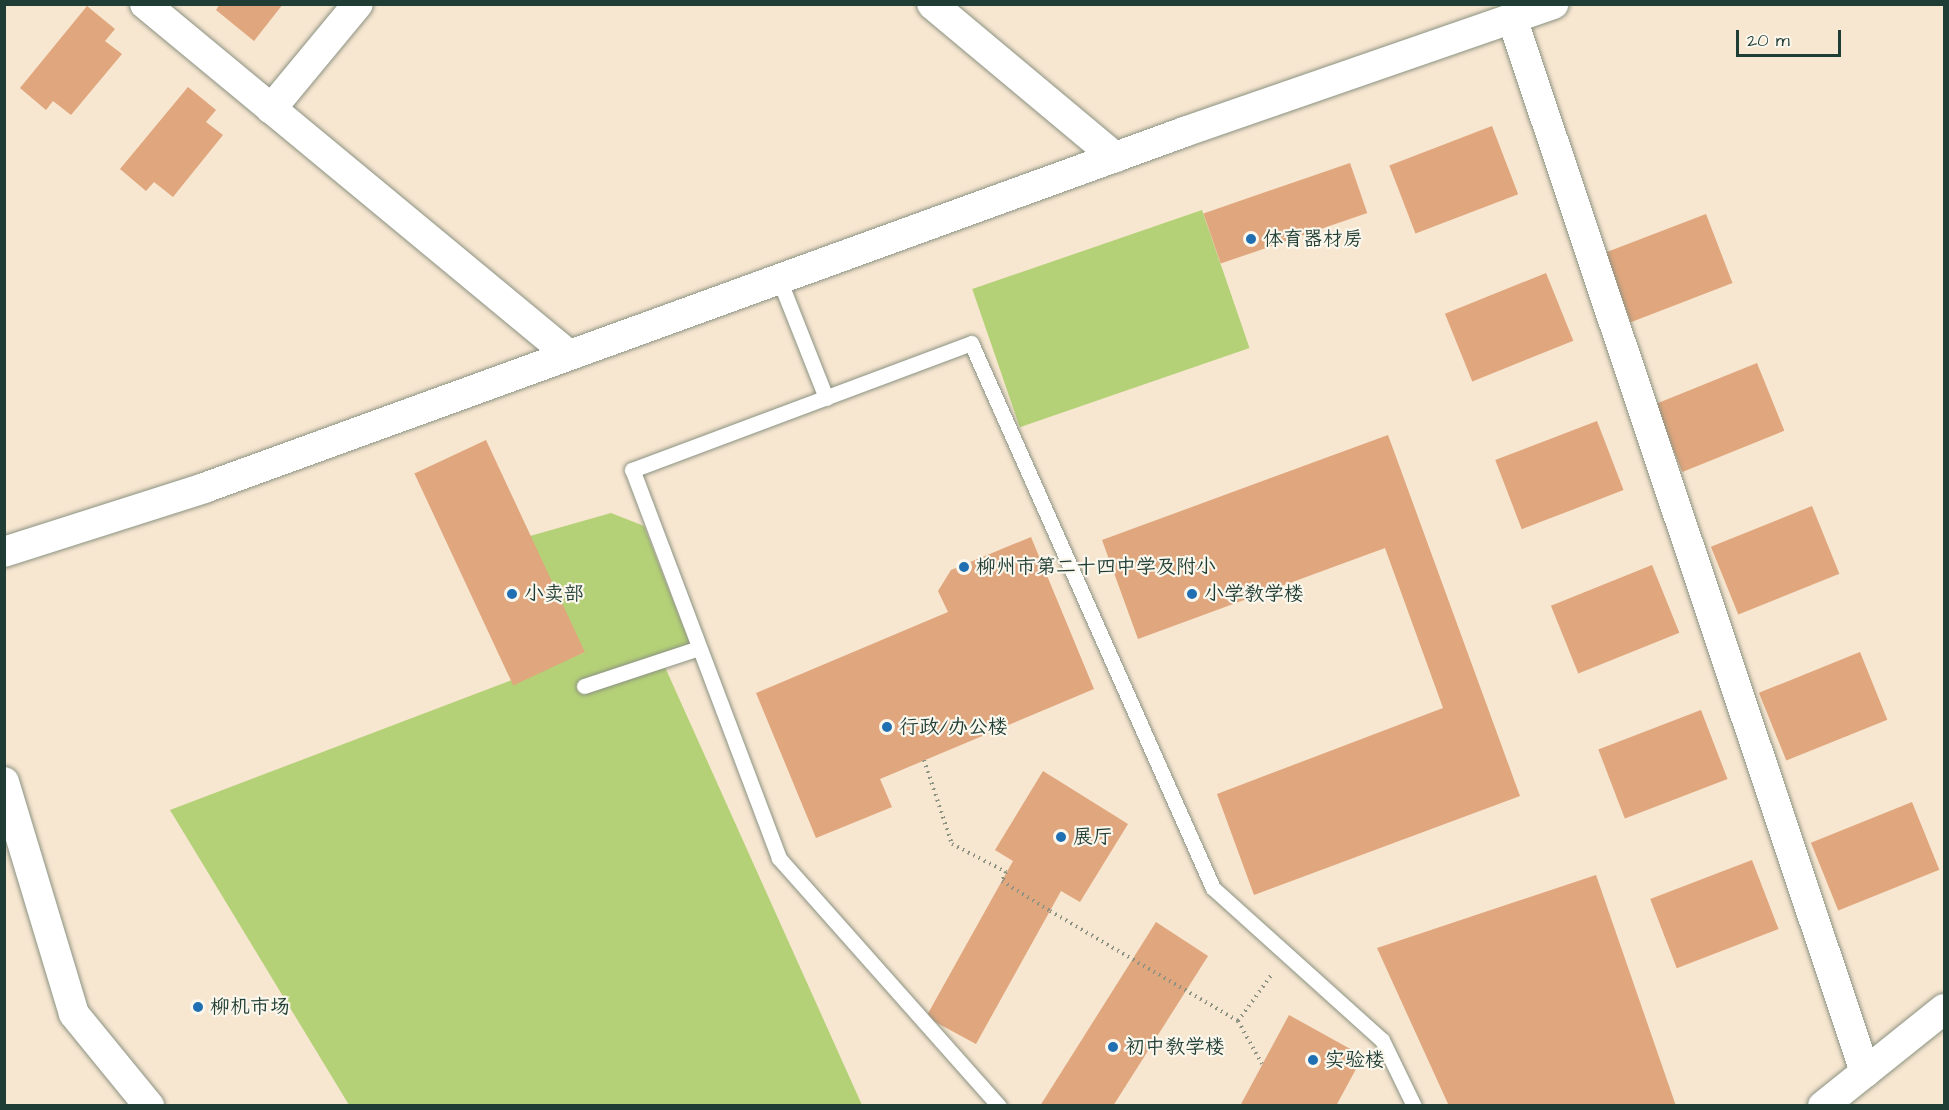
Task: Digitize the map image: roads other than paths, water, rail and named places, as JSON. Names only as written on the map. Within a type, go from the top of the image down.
[{"type":"street","points":[[145,4],[569,355]]},
{"type":"street","points":[[271,109],[358,4]]},
{"type":"street","points":[[932,4],[1115,157]]},
{"type":"street","points":[[4,552],[204,488],[1115,157],[1553,4]]},
{"type":"street","points":[[1512,18],[1865,1072]]},
{"type":"street","points":[[4,782],[74,1014],[143,1103]]},
{"type":"street","points":[[1823,1106],[1944,1009]]},
{"type":"lane","points":[[779,279],[826,398]]},
{"type":"lane","points":[[999,1106],[778,858],[632,470],[971,343],[1213,888],[1382,1040],[1414,1106]]},
{"type":"lane","points":[[584,686],[699,648]]},
{"type":"place","name":"体育器材房","points":[[1251,239]]},
{"type":"place","name":"柳州市第二十四中学及附小","points":[[964,567]]},
{"type":"place","name":"小卖部","points":[[512,594]]},
{"type":"place","name":"小学教学楼","points":[[1192,594]]},
{"type":"place","name":"行政/办公楼","points":[[887,727]]},
{"type":"place","name":"展厅","points":[[1061,837]]},
{"type":"place","name":"柳机市场","points":[[198,1007]]},
{"type":"place","name":"初中教学楼","points":[[1113,1047]]},
{"type":"place","name":"实验楼","points":[[1313,1060]]}]
